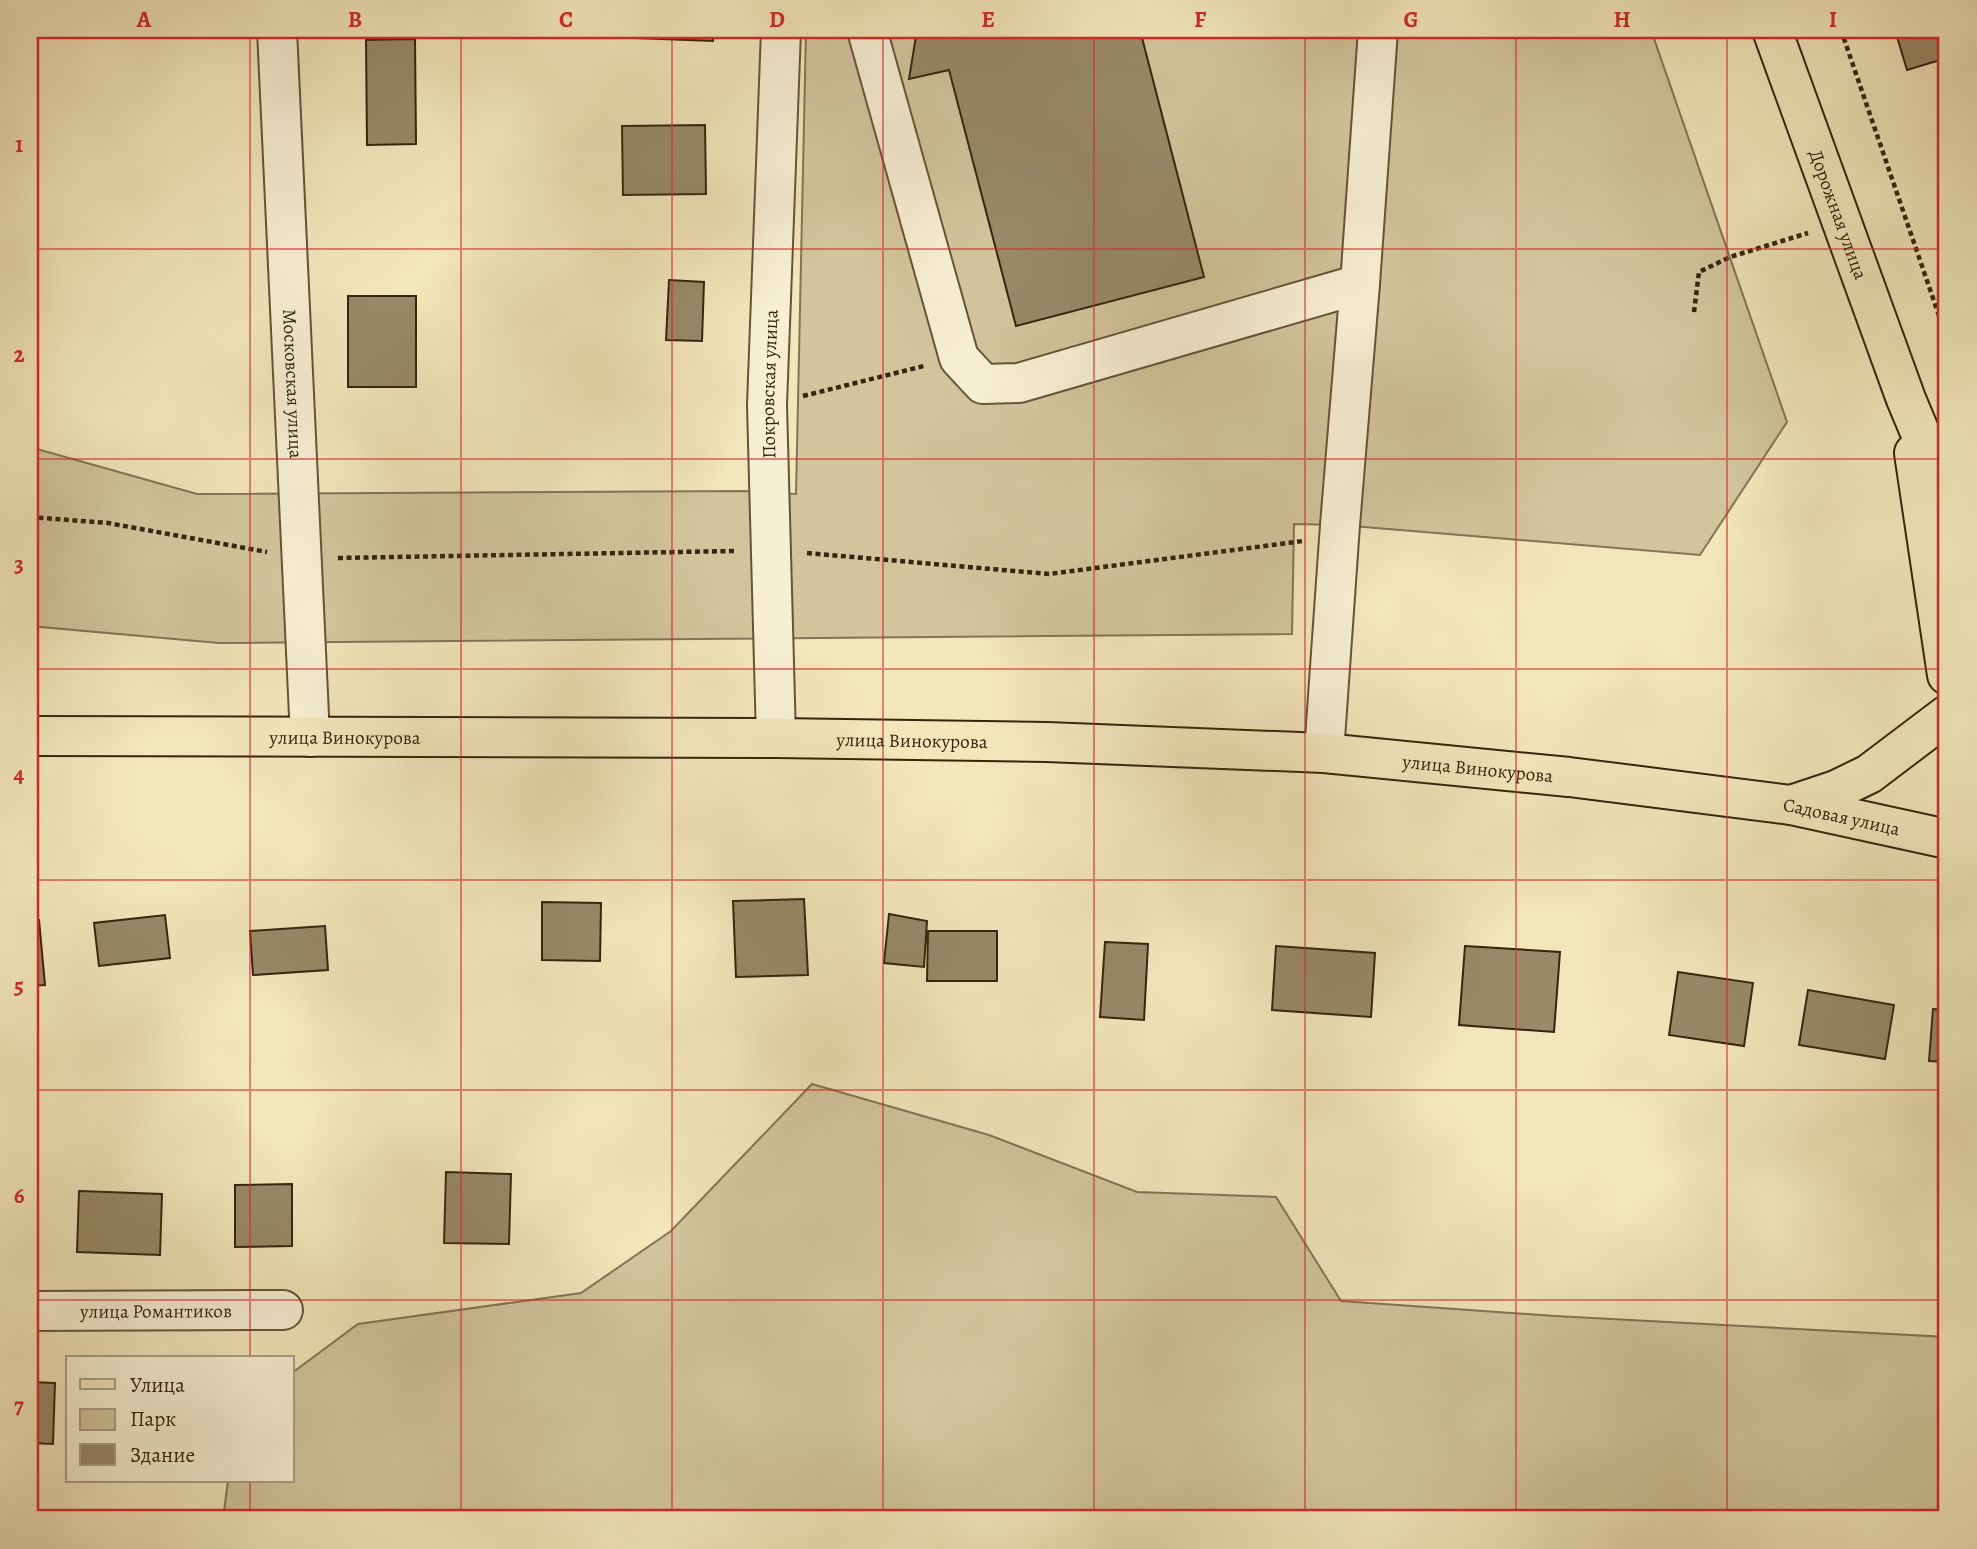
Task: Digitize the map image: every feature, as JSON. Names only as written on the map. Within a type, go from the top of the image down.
[{"type":"main road","name":"Дорожная улица","points":[[1772,30],[1906,400]]},
{"type":"main road","points":[[1906,400],[1947,497]]},
{"type":"main road","points":[[1906,400],[1947,675]]},
{"type":"main road","name":"Садовая улица","points":[[1791,805],[1836,790],[1869,774],[1947,715]]},
{"type":"main road","name":"улица Винокурова","points":[[30,736],[776,738],[1047,742],[1324,753],[1569,777],[1791,805]]},
{"type":"main road","name":"Садовая улица","points":[[1791,805],[1947,839]]},
{"type":"street","name":"Московская улица","points":[[277,30],[310,737]]},
{"type":"street","name":"Покровская улица","points":[[776,738],[767,405],[781,30]]},
{"type":"street","points":[[867,30],[959,358],[983,384],[1019,383],[1360,284]]},
{"type":"street","points":[[1324,753],[1378,30]]},
{"type":"street","name":"улица Романтиков","points":[[30,1311],[283,1310]]},
{"type":"path","points":[[1841,30],[1947,339]]},
{"type":"path","points":[[1694,312],[1699,272],[1730,257],[1842,223]]},
{"type":"path","points":[[767,405],[959,358]]},
{"type":"path","points":[[30,517],[108,523],[301,558],[771,550],[1049,574],[1293,541],[1338,541]]},
{"type":"green space","points":[[806,30],[1651,30],[1787,422],[1700,555],[1340,525],[1294,524],[1292,634],[219,643],[30,626],[30,447],[197,494],[743,491],[796,494]]},
{"type":"green space","points":[[812,1084],[989,1135],[1137,1192],[1276,1197],[1341,1301],[1555,1316],[1947,1337],[1947,1519],[223,1519],[228,1482],[294,1482],[294,1372],[358,1324],[581,1293],[671,1231]]},
{"type":"building","points":[[635,30],[714,30],[713,41],[635,38]]},
{"type":"building","points":[[917,30],[1140,30],[1204,277],[1016,326],[949,70],[909,79]]},
{"type":"building","points":[[1895,30],[1947,30],[1947,58],[1907,70]]},
{"type":"building","points":[[415,39],[416,144],[367,145],[366,40]]},
{"type":"building","points":[[705,125],[706,194],[623,195],[622,126]]},
{"type":"building","points":[[1947,138],[1947,169],[1940,140]]},
{"type":"building","points":[[669,280],[704,282],[702,341],[666,340]]},
{"type":"building","points":[[348,296],[416,296],[416,387],[348,387]]},
{"type":"building","points":[[804,899],[808,975],[736,977],[733,901]]},
{"type":"building","points":[[542,902],[601,903],[600,961],[542,960]]},
{"type":"building","points":[[889,914],[927,921],[924,967],[884,963]]},
{"type":"building","points":[[165,915],[170,958],[99,966],[94,923]]},
{"type":"building","points":[[39,920],[45,985],[30,986],[30,921]]},
{"type":"building","points":[[325,926],[328,970],[253,975],[250,931]]},
{"type":"building","points":[[928,931],[997,931],[997,981],[927,981]]},
{"type":"building","points":[[1105,942],[1148,944],[1144,1020],[1100,1017]]},
{"type":"building","points":[[1276,946],[1375,953],[1371,1017],[1272,1010]]},
{"type":"building","points":[[1465,946],[1560,952],[1554,1032],[1459,1025]]},
{"type":"building","points":[[1678,972],[1753,983],[1744,1046],[1669,1035]]},
{"type":"building","points":[[1808,990],[1894,1005],[1885,1059],[1799,1045]]},
{"type":"building","points":[[1933,1009],[1947,1010],[1947,1062],[1929,1061]]},
{"type":"building","points":[[446,1172],[511,1174],[509,1244],[444,1243]]},
{"type":"building","points":[[292,1184],[292,1246],[235,1247],[235,1185]]},
{"type":"building","points":[[79,1191],[162,1194],[160,1255],[77,1252]]},
{"type":"building","points":[[30,1382],[55,1383],[53,1444],[30,1443]]}]
